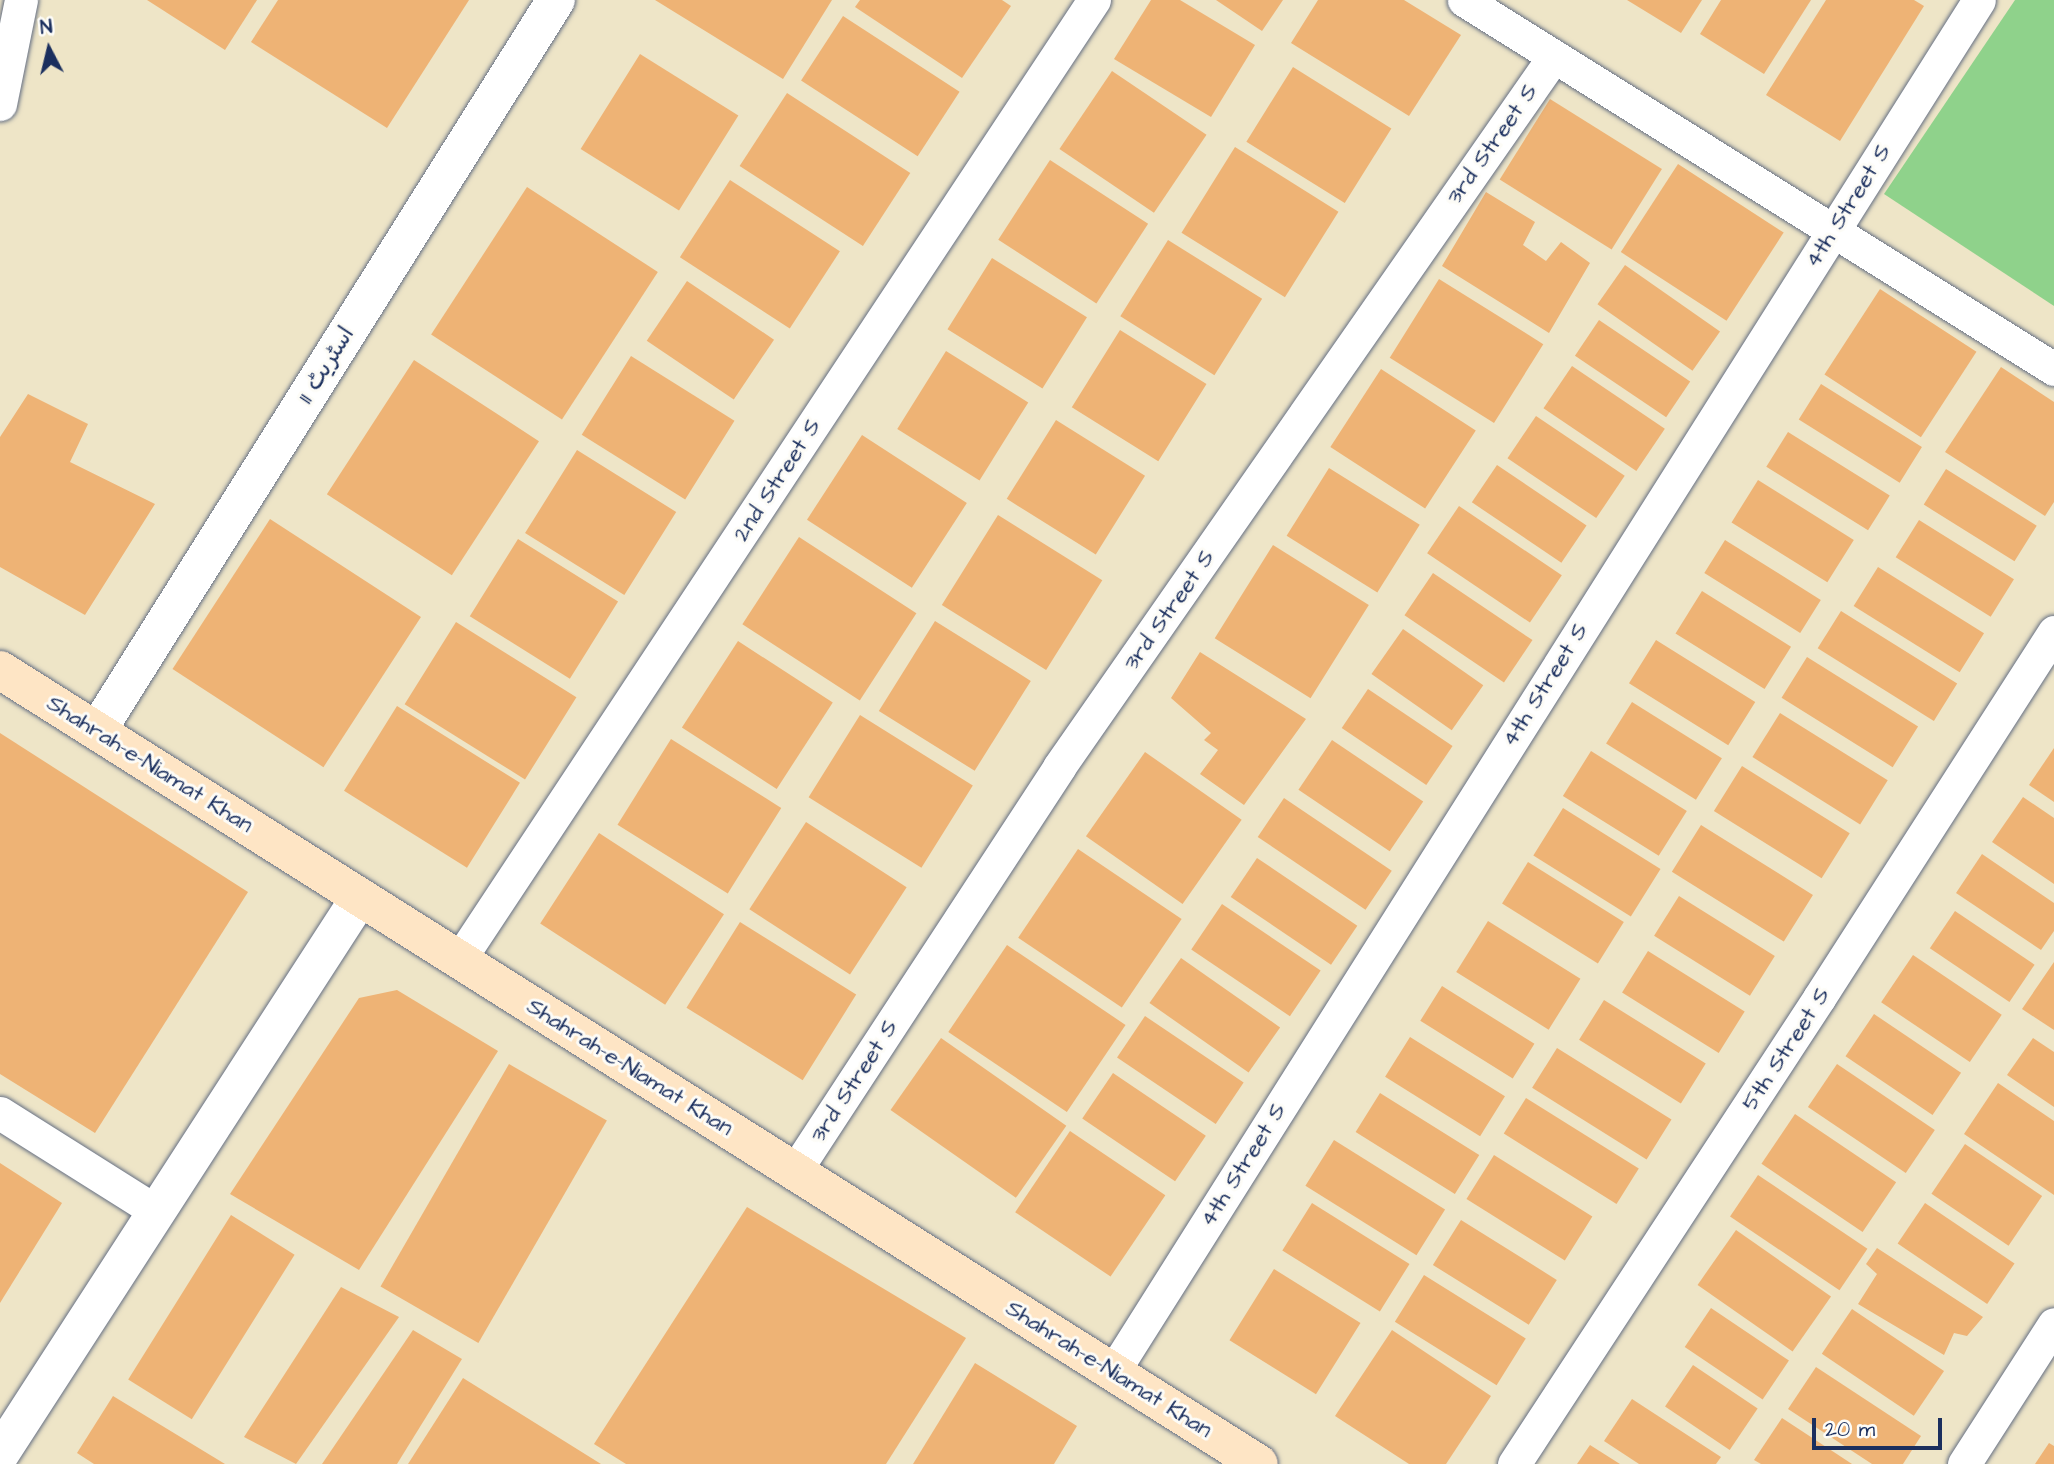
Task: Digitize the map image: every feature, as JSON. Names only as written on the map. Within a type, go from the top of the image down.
[{"type":"main road","name":"Shahrah-e-Niamat Khan","points":[[0,670],[1259,1464]]},
{"type":"street","points":[[0,104],[21,0]]},
{"type":"street","name":"اسٹریٹ 11","points":[[97,731],[556,0]]},
{"type":"street","name":"2nd Street S","points":[[460,960],[1094,0]]},
{"type":"street","points":[[1464,0],[2054,369]]},
{"type":"street","name":"4th Street S","points":[[1113,1372],[1979,0]]},
{"type":"street","name":"3rd Street S","points":[[795,1171],[1059,767],[1554,56]]},
{"type":"street","name":"5th Street S","points":[[1514,1464],[1819,998],[2054,632]]},
{"type":"street","points":[[0,1454],[360,897]]},
{"type":"street","points":[[0,1113],[157,1212]]},
{"type":"street","points":[[1965,1464],[2054,1324]]},
{"type":"green space","points":[[2015,0],[2054,0],[2054,306],[1884,194]]},
{"type":"building","points":[[147,0],[257,0],[225,50]]},
{"type":"building","points":[[278,0],[469,0],[387,128],[251,42]]},
{"type":"building","points":[[655,0],[832,0],[783,79]]},
{"type":"building","points":[[860,0],[1002,0],[1011,6],[962,78],[855,7]]},
{"type":"building","points":[[1151,0],[1180,0],[1255,45],[1211,117],[1114,59]]},
{"type":"building","points":[[1216,0],[1283,0],[1262,31]]},
{"type":"building","points":[[1318,0],[1404,0],[1461,35],[1409,116],[1291,43]]},
{"type":"building","points":[[1627,0],[1702,0],[1681,33]]},
{"type":"building","points":[[1721,0],[1811,0],[1764,74],[1700,34]]},
{"type":"building","points":[[1826,0],[1914,0],[1924,6],[1840,141],[1766,95]]},
{"type":"building","points":[[843,16],[960,92],[918,156],[801,81]]},
{"type":"building","points":[[640,54],[738,115],[679,210],[581,149]]},
{"type":"building","points":[[1293,67],[1391,128],[1345,203],[1246,142]]},
{"type":"building","points":[[1112,71],[1207,135],[1154,213],[1059,149]]},
{"type":"building","points":[[787,93],[910,173],[863,246],[740,166]]},
{"type":"building","points":[[1550,99],[1662,169],[1612,250],[1500,180]]},
{"type":"building","points":[[1235,147],[1338,212],[1285,297],[1181,233]]},
{"type":"building","points":[[1050,160],[1148,224],[1096,303],[998,240]]},
{"type":"building","points":[[1678,164],[1784,233],[1726,321],[1621,252]]},
{"type":"building","points":[[730,180],[840,251],[790,329],[680,257]]},
{"type":"building","points":[[527,187],[658,272],[562,420],[431,335]]},
{"type":"building","points":[[1486,192],[1535,222],[1523,245],[1546,261],[1561,242],[1590,263],[1549,333],[1442,266]]},
{"type":"building","points":[[1168,240],[1262,299],[1214,375],[1120,316]]},
{"type":"building","points":[[992,258],[1087,317],[1042,389],[947,329]]},
{"type":"building","points":[[1625,265],[1720,332],[1692,371],[1597,304]]},
{"type":"building","points":[[1439,279],[1543,344],[1494,423],[1390,358]]},
{"type":"building","points":[[687,281],[774,340],[734,399],[647,341]]},
{"type":"building","points":[[1880,289],[1976,352],[1921,437],[1824,375]]},
{"type":"building","points":[[1599,320],[1690,382],[1666,417],[1575,356]]},
{"type":"building","points":[[1120,330],[1207,384],[1158,461],[1072,407]]},
{"type":"building","points":[[946,351],[1028,402],[980,480],[897,429]]},
{"type":"building","points":[[631,356],[734,421],[685,500],[582,435]]},
{"type":"building","points":[[414,360],[539,441],[452,575],[327,494]]},
{"type":"building","points":[[1572,366],[1665,429],[1636,471],[1543,408]]},
{"type":"building","points":[[2001,367],[2054,402],[2054,502],[2045,516],[1945,452]]},
{"type":"building","points":[[1381,369],[1476,431],[1425,509],[1330,447]]},
{"type":"building","points":[[1821,384],[1922,447],[1900,483],[1799,420]]},
{"type":"building","points":[[28,394],[88,424],[70,462],[155,504],[85,615],[0,567],[0,437]]},
{"type":"building","points":[[1536,416],[1625,476],[1596,518],[1507,458]]},
{"type":"building","points":[[1056,420],[1145,476],[1096,555],[1007,499]]},
{"type":"building","points":[[1788,432],[1890,496],[1868,530],[1766,467]]},
{"type":"building","points":[[862,435],[967,503],[912,588],[807,520]]},
{"type":"building","points":[[577,450],[676,512],[624,595],[525,533]]},
{"type":"building","points":[[1497,465],[1587,525],[1561,563],[1472,502]]},
{"type":"building","points":[[1329,468],[1420,525],[1377,593],[1287,536]]},
{"type":"building","points":[[1946,469],[2037,526],[2014,561],[1924,505]]},
{"type":"building","points":[[1758,480],[1854,540],[1827,582],[1732,522]]},
{"type":"building","points":[[1459,506],[1562,575],[1530,623],[1427,553]]},
{"type":"building","points":[[998,515],[1102,580],[1046,670],[942,605]]},
{"type":"building","points":[[270,519],[421,617],[323,767],[173,669]]},
{"type":"building","points":[[1919,520],[2014,579],[1991,617],[1896,557]]},
{"type":"building","points":[[799,537],[916,613],[860,700],[742,624]]},
{"type":"building","points":[[518,539],[618,602],[570,679],[470,616]]},
{"type":"building","points":[[1725,540],[1821,600],[1800,633],[1704,573]]},
{"type":"building","points":[[1273,545],[1369,605],[1311,698],[1215,638]]},
{"type":"building","points":[[1878,567],[1984,633],[1960,672],[1854,606]]},
{"type":"building","points":[[1433,573],[1532,640],[1504,682],[1404,615]]},
{"type":"building","points":[[1702,591],[1791,647],[1765,689],[1676,633]]},
{"type":"building","points":[[1841,611],[1957,684],[1934,721],[1818,648]]},
{"type":"building","points":[[935,621],[1031,681],[975,771],[879,711]]},
{"type":"building","points":[[456,622],[576,697],[525,780],[405,704]]},
{"type":"building","points":[[1403,629],[1483,685],[1452,730],[1371,674]]},
{"type":"building","points":[[1656,640],[1755,702],[1728,745],[1629,683]]},
{"type":"building","points":[[738,641],[833,703],[777,789],[682,727]]},
{"type":"building","points":[[1200,652],[1306,719],[1244,805],[1200,774],[1218,750],[1204,740],[1211,733],[1171,698]]},
{"type":"building","points":[[1807,657],[1918,726],[1893,767],[1782,698]]},
{"type":"building","points":[[1368,689],[1453,746],[1426,785],[1342,728]]},
{"type":"building","points":[[1632,702],[1722,758],[1696,800],[1606,744]]},
{"type":"building","points":[[397,706],[520,783],[467,868],[344,791]]},
{"type":"building","points":[[1780,713],[1888,780],[1860,824],[1752,757]]},
{"type":"building","points":[[860,715],[973,785],[921,868],[809,797]]},
{"type":"building","points":[[0,733],[248,892],[95,1133],[0,1074]]},
{"type":"building","points":[[671,739],[781,808],[728,894],[617,825]]},
{"type":"building","points":[[1332,740],[1423,802],[1390,851],[1298,790]]},
{"type":"building","points":[[2054,748],[2054,802],[2029,785]]},
{"type":"building","points":[[1591,751],[1687,811],[1659,856],[1563,796]]},
{"type":"building","points":[[1145,752],[1242,820],[1183,904],[1086,836]]},
{"type":"building","points":[[1742,766],[1850,833],[1822,878],[1714,811]]},
{"type":"building","points":[[2023,797],[2054,818],[2054,884],[1992,842]]},
{"type":"building","points":[[1284,798],[1392,871],[1365,910],[1258,837]]},
{"type":"building","points":[[1563,808],[1661,869],[1631,916],[1533,855]]},
{"type":"building","points":[[806,822],[907,887],[850,975],[749,909]]},
{"type":"building","points":[[1701,825],[1813,895],[1784,942],[1672,872]]},
{"type":"building","points":[[599,833],[724,914],[665,1005],[540,924]]},
{"type":"building","points":[[1078,849],[1182,919],[1122,1008],[1018,938]]},
{"type":"building","points":[[1982,854],[2054,903],[2054,931],[2041,950],[1956,893]]},
{"type":"building","points":[[1257,858],[1357,926],[1331,965],[1231,897]]},
{"type":"building","points":[[1528,862],[1624,922],[1598,963],[1502,904]]},
{"type":"building","points":[[1679,896],[1775,956],[1750,996],[1654,936]]},
{"type":"building","points":[[1222,904],[1321,971],[1290,1016],[1191,950]]},
{"type":"building","points":[[1955,911],[2035,965],[2009,1002],[1930,948]]},
{"type":"building","points":[[1488,921],[1580,979],[1549,1030],[1456,972]]},
{"type":"building","points":[[740,922],[856,995],[803,1080],[686,1008]]},
{"type":"building","points":[[1007,945],[1126,1025],[1067,1112],[948,1032]]},
{"type":"building","points":[[1648,951],[1745,1011],[1719,1053],[1622,993]]},
{"type":"building","points":[[1913,955],[2002,1015],[1970,1062],[1881,1002]]},
{"type":"building","points":[[1181,958],[1280,1027],[1249,1072],[1149,1003]]},
{"type":"building","points":[[2054,962],[2054,1030],[2022,1009]]},
{"type":"building","points":[[1442,986],[1534,1044],[1513,1079],[1420,1021]]},
{"type":"building","points":[[397,990],[498,1051],[359,1270],[230,1194],[359,998]]},
{"type":"building","points":[[1604,1000],[1706,1064],[1681,1103],[1579,1040]]},
{"type":"building","points":[[1874,1014],[1961,1073],[1933,1115],[1845,1056]]},
{"type":"building","points":[[1145,1016],[1244,1083],[1216,1124],[1117,1057]]},
{"type":"building","points":[[1410,1037],[1505,1096],[1480,1136],[1385,1077]]},
{"type":"building","points":[[941,1038],[1066,1126],[1016,1198],[891,1110]]},
{"type":"building","points":[[2033,1038],[2054,1052],[2054,1107],[2007,1075]]},
{"type":"building","points":[[1557,1048],[1671,1120],[1647,1159],[1532,1088]]},
{"type":"building","points":[[509,1064],[607,1120],[478,1343],[380,1287]]},
{"type":"building","points":[[1837,1064],[1935,1130],[1906,1173],[1808,1107]]},
{"type":"building","points":[[1113,1073],[1206,1136],[1175,1181],[1082,1119]]},
{"type":"building","points":[[1998,1083],[2054,1121],[2054,1195],[1964,1134]]},
{"type":"building","points":[[1380,1093],[1479,1155],[1455,1194],[1356,1132]]},
{"type":"building","points":[[1526,1098],[1639,1168],[1617,1204],[1504,1134]]},
{"type":"building","points":[[1795,1114],[1896,1182],[1863,1232],[1761,1164]]},
{"type":"building","points":[[1070,1131],[1165,1195],[1111,1277],[1015,1212]]},
{"type":"building","points":[[1334,1140],[1445,1209],[1416,1255],[1305,1186]]},
{"type":"building","points":[[1965,1144],[2042,1196],[2009,1246],[1931,1194]]},
{"type":"building","points":[[1494,1155],[1592,1216],[1565,1261],[1466,1199]]},
{"type":"building","points":[[0,1163],[62,1203],[0,1303]]},
{"type":"building","points":[[1758,1175],[1867,1249],[1839,1290],[1730,1216]]},
{"type":"building","points":[[1312,1203],[1410,1264],[1380,1311],[1282,1250]]},
{"type":"building","points":[[1925,1203],[2015,1263],[1987,1304],[1898,1244]]},
{"type":"building","points":[[747,1207],[966,1338],[886,1464],[626,1464],[594,1444]]},
{"type":"building","points":[[231,1215],[295,1255],[192,1419],[128,1380]]},
{"type":"building","points":[[1461,1220],[1557,1280],[1529,1325],[1433,1265]]},
{"type":"building","points":[[1736,1230],[1831,1297],[1793,1351],[1698,1285]]},
{"type":"building","points":[[1877,1248],[1983,1317],[1967,1336],[1954,1333],[1944,1355],[1858,1304],[1877,1274],[1866,1264]]},
{"type":"building","points":[[1274,1269],[1361,1323],[1316,1394],[1229,1340]]},
{"type":"building","points":[[1424,1275],[1526,1339],[1497,1385],[1395,1322]]},
{"type":"building","points":[[341,1287],[399,1317],[296,1464],[244,1437]]},
{"type":"building","points":[[1711,1308],[1789,1361],[1763,1400],[1685,1347]]},
{"type":"building","points":[[1852,1309],[1944,1371],[1914,1416],[1822,1354]]},
{"type":"building","points":[[413,1330],[462,1359],[397,1464],[322,1464]]},
{"type":"building","points":[[1392,1330],[1491,1396],[1446,1464],[1409,1464],[1335,1416]]},
{"type":"building","points":[[975,1363],[1077,1426],[1054,1464],[913,1464]]},
{"type":"building","points":[[1693,1365],[1758,1409],[1730,1450],[1665,1406]]},
{"type":"building","points":[[1816,1367],[1921,1436],[1903,1464],[1872,1464],[1788,1409]]},
{"type":"building","points":[[463,1378],[601,1464],[408,1464]]},
{"type":"building","points":[[113,1396],[225,1464],[94,1464],[77,1453]]},
{"type":"building","points":[[1632,1399],[1721,1457],[1716,1464],[1639,1464],[1604,1441]]},
{"type":"building","points":[[1782,1418],[1852,1464],[1761,1464],[1754,1460]]},
{"type":"building","points":[[2049,1443],[2054,1446],[2054,1464],[2035,1464]]},
{"type":"building","points":[[1590,1445],[1620,1464],[1577,1464]]}]
